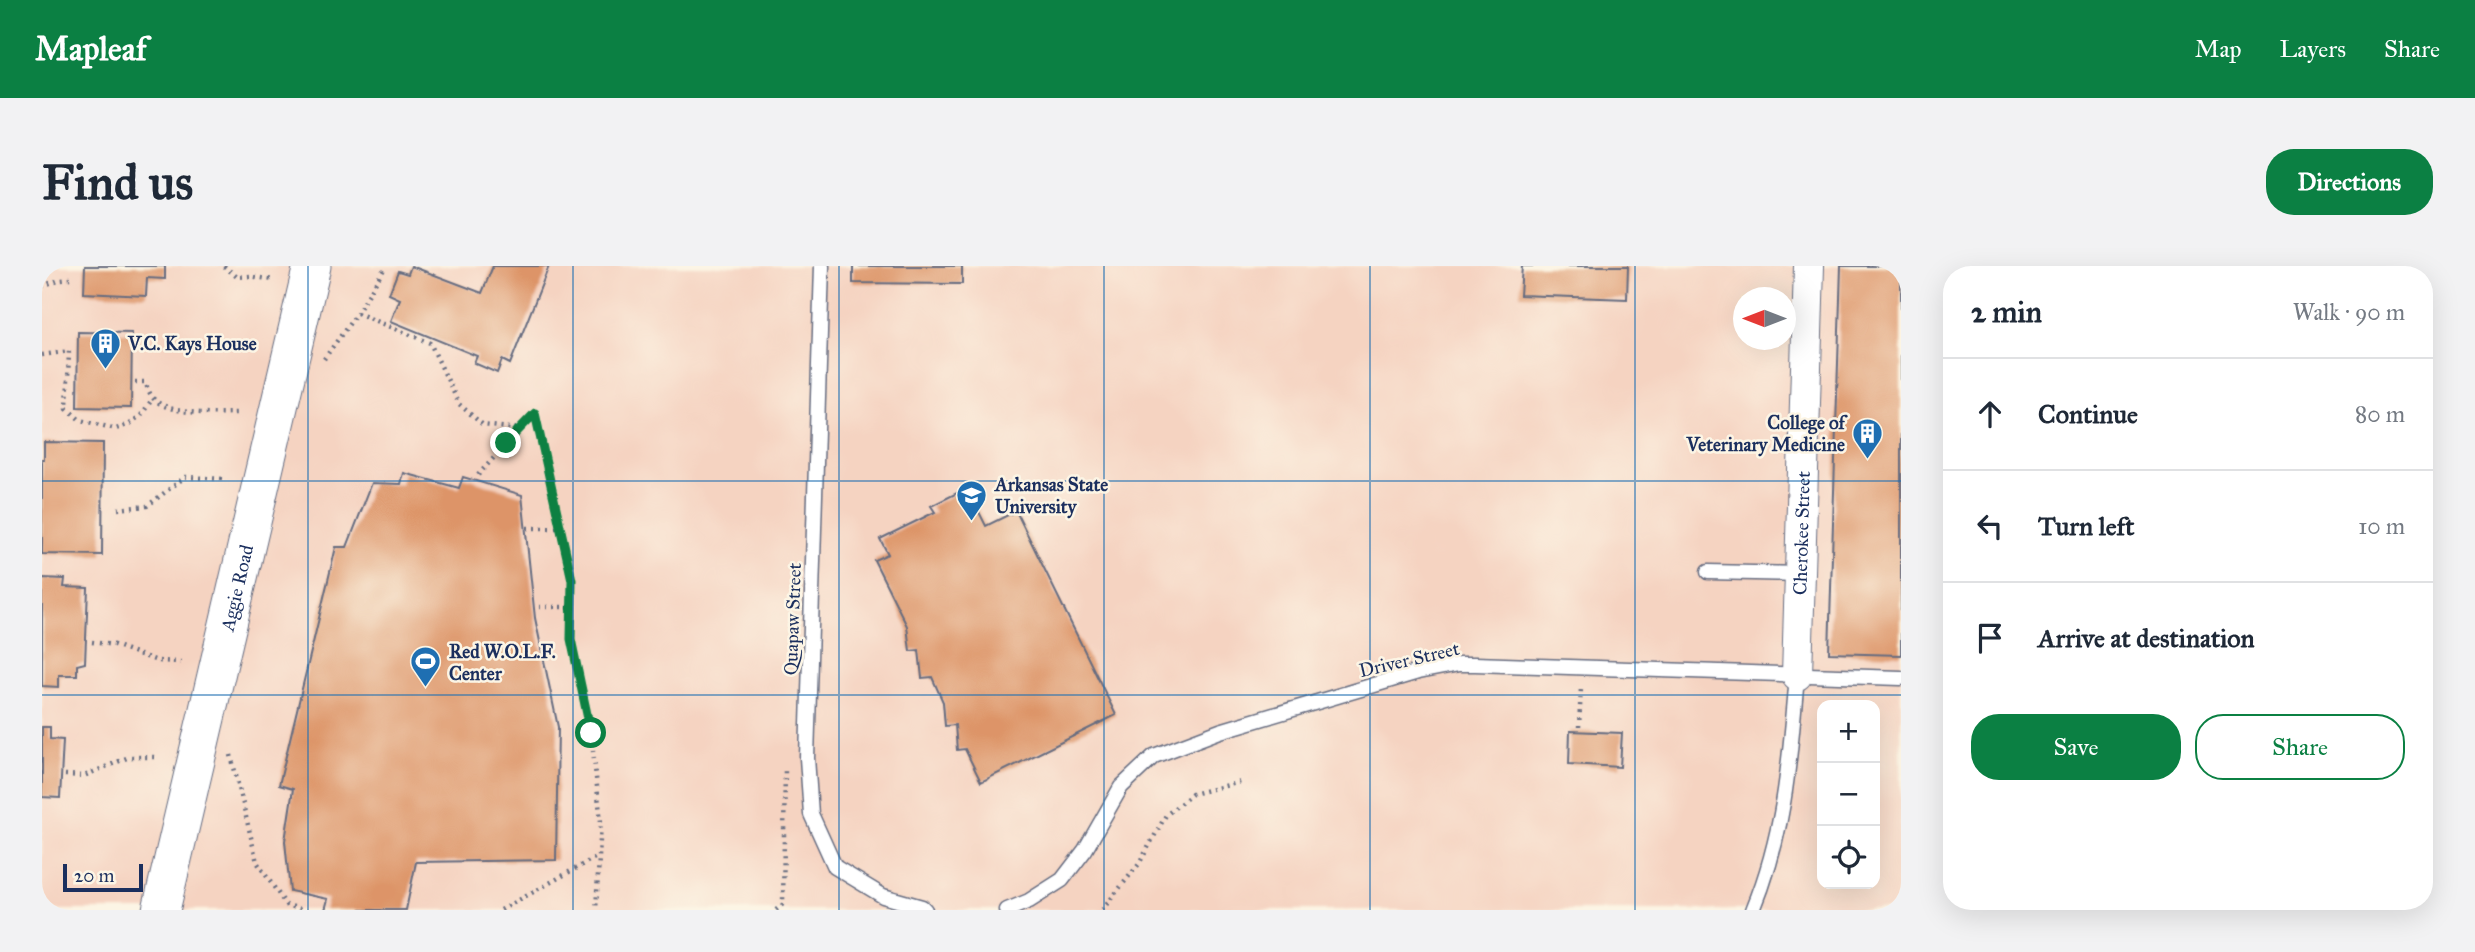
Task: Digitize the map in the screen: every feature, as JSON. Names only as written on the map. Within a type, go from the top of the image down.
[{"type":"street","name":"Aggie Road","points":[[161,910],[312,266]]},
{"type":"street","name":"Cherokee Street","points":[[1797,675],[1809,266]]},
{"type":"lane","name":"Quapaw Street","points":[[821,266],[807,758],[811,814],[835,867],[883,896],[925,910]]},
{"type":"lane","points":[[1708,572],[1800,574]]},
{"type":"lane","name":"Driver Street","points":[[1007,910],[1029,901],[1062,880],[1085,850],[1121,787],[1154,756],[1220,730],[1418,673],[1459,664],[1901,678]]},
{"type":"lane","points":[[1753,910],[1766,878],[1786,797],[1797,675]]},
{"type":"path","points":[[224,266],[237,277],[273,280]]},
{"type":"path","points":[[319,366],[386,266]]},
{"type":"path","points":[[42,286],[70,278]]},
{"type":"path","points":[[357,313],[430,343],[459,404],[483,425],[519,429]]},
{"type":"path","points":[[42,355],[69,351],[67,408],[80,420],[116,429],[130,424],[142,414],[153,398]]},
{"type":"path","points":[[135,382],[145,382],[153,398],[164,405],[191,412],[239,414]]},
{"type":"path","points":[[478,475],[535,413],[572,580],[571,639],[591,733],[601,822],[597,910]]},
{"type":"path","points":[[118,509],[147,506],[185,477],[223,479]]},
{"type":"path","points":[[527,528],[561,528]]},
{"type":"path","points":[[538,607],[571,607]]},
{"type":"path","points":[[92,642],[114,645],[157,661],[181,662]]},
{"type":"path","points":[[1579,727],[1581,669]]},
{"type":"path","points":[[230,748],[238,792],[257,862],[286,905],[305,910]]},
{"type":"path","points":[[65,775],[84,776],[129,757],[159,757]]},
{"type":"path","points":[[1102,910],[1139,864],[1166,815],[1192,794],[1245,780]]},
{"type":"path","points":[[501,910],[599,856]]},
{"type":"shaded area","name":"Arkansas State University","points":[[42,266],[1901,266],[1901,910],[42,910]]},
{"type":"building","points":[[85,266],[165,266],[165,279],[147,278],[146,296],[84,293]]},
{"type":"building","points":[[411,266],[482,293],[493,266],[549,266],[510,364],[502,360],[497,373],[474,363],[477,356],[391,321],[400,299],[389,294],[398,271],[408,274]]},
{"type":"building","points":[[853,266],[962,266],[962,284],[853,283]]},
{"type":"building","points":[[1522,266],[1628,266],[1627,299],[1520,295]]},
{"type":"building","name":"College of Veterinary Medicine","points":[[1841,266],[1901,266],[1901,655],[1829,653]]},
{"type":"building","name":"V.C. Kays House","points":[[78,332],[132,333],[131,408],[77,407]]},
{"type":"building","points":[[44,442],[103,443],[102,555],[42,554]]},
{"type":"building","name":"Red W.O.L.F. Center","points":[[404,473],[459,488],[463,477],[522,495],[535,618],[558,727],[556,860],[416,862],[406,910],[325,910],[328,899],[290,891],[285,841],[293,789],[279,785],[336,547],[347,547],[372,483],[401,484]]},
{"type":"building","points":[[967,488],[986,526],[1016,511],[1116,715],[981,782],[965,749],[957,750],[955,725],[945,726],[943,702],[932,677],[922,678],[919,650],[910,651],[907,626],[874,560],[888,554],[880,539],[935,512],[931,506]]},
{"type":"building","points":[[42,578],[65,579],[64,587],[88,588],[85,663],[77,665],[77,675],[59,675],[59,687],[42,686]]},
{"type":"building","points":[[42,727],[50,727],[50,739],[63,740],[60,798],[42,797]]},
{"type":"building","points":[[1570,731],[1622,733],[1620,767],[1569,764]]},
{"type":"place","name":"V.C. Kays House","points":[[105,370]]},
{"type":"place","name":"College of Veterinary Medicine","points":[[1868,460]]},
{"type":"place","name":"Arkansas State University","points":[[972,522]]},
{"type":"place","name":"Red W.O.L.F. Center","points":[[426,689]]},
{"type":"route","points":[[506,443],[535,413],[572,580],[571,639],[591,733]]}]
